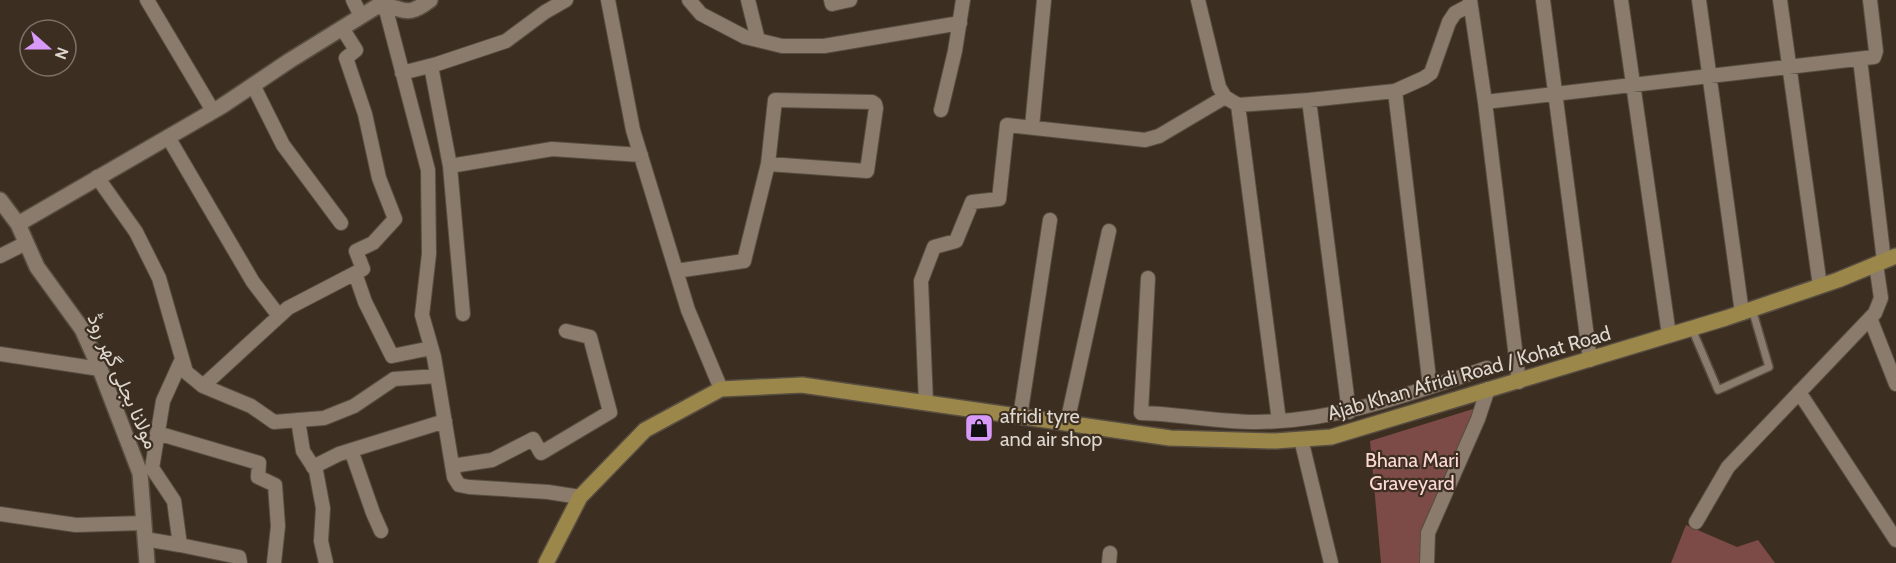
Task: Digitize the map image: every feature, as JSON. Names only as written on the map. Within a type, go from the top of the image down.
[{"type":"main road","name":"Ajab Khan Afridi Road / Kohat Road","points":[[546,563],[580,497],[645,430],[721,389],[802,385],[1170,438],[1275,441],[1331,437],[1747,311],[1886,260]]},
{"type":"street","points":[[147,0],[213,111]]},
{"type":"street","points":[[354,0],[361,16]]},
{"type":"street","points":[[18,224],[213,111],[376,7],[385,6],[409,12],[417,10],[430,0]]},
{"type":"street","points":[[402,73],[431,66],[506,41],[545,12],[566,0]]},
{"type":"street","points":[[608,0],[633,130],[688,310],[721,389]]},
{"type":"street","points":[[690,0],[701,14],[745,37],[782,46],[824,46],[960,23]]},
{"type":"street","points":[[748,0],[758,40]]},
{"type":"street","points":[[831,0],[832,4],[850,0]]},
{"type":"street","points":[[941,110],[963,0]]},
{"type":"street","points":[[1032,127],[1044,0]]},
{"type":"street","points":[[1198,0],[1215,77],[1225,97],[1238,105],[1395,91],[1424,78],[1431,72],[1449,22],[1455,13],[1470,3],[1485,102],[1518,382]]},
{"type":"street","points":[[1543,0],[1590,360]]},
{"type":"street","points":[[1621,0],[1669,335]]},
{"type":"street","points":[[1700,0],[1747,311]]},
{"type":"street","points":[[1780,0],[1820,286]]},
{"type":"street","points":[[1485,102],[1874,57],[1876,51],[1870,0]]},
{"type":"street","points":[[385,6],[428,170],[429,254],[422,315],[437,376],[454,477],[459,485],[548,492],[580,497]]},
{"type":"street","points":[[203,386],[288,308],[363,269],[356,251],[373,243],[395,219],[379,178],[365,114],[346,58],[356,50],[342,28]]},
{"type":"street","points":[[1696,522],[1728,467],[1875,314],[1881,298],[1886,260],[1860,59]]},
{"type":"street","points":[[431,66],[450,166],[464,314]]},
{"type":"street","points":[[254,85],[283,145],[341,223]]},
{"type":"street","points":[[1395,91],[1430,387]]},
{"type":"street","points":[[926,403],[921,281],[934,248],[956,241],[972,202],[999,199],[1007,125],[1145,140],[1159,136],[1225,97]]},
{"type":"street","points":[[676,271],[744,261],[768,164],[775,100],[872,102],[875,104],[867,171],[768,164]]},
{"type":"street","points":[[1309,100],[1349,412]]},
{"type":"street","points":[[1238,105],[1279,421]]},
{"type":"street","points":[[168,137],[247,272],[279,316]]},
{"type":"street","points":[[450,166],[552,149],[641,154]]},
{"type":"street","points":[[97,177],[136,232],[159,278],[186,372],[203,386],[251,405],[274,422],[324,418],[354,406],[394,379],[437,376]]},
{"type":"street","name":"مولانا بجلی گھر روڈ","points":[[0,200],[18,224],[38,267],[82,329],[100,369],[140,473],[147,563]]},
{"type":"street","points":[[1020,417],[1050,220]]},
{"type":"street","points":[[1067,423],[1110,231]]},
{"type":"street","points":[[0,256],[26,243]]},
{"type":"street","points":[[355,273],[364,302],[392,357],[431,348]]},
{"type":"street","points":[[1148,278],[1142,413],[1220,421],[1279,421],[1349,412],[1487,368]]},
{"type":"street","points":[[1870,318],[1896,384]]},
{"type":"street","points":[[452,466],[492,460],[533,439],[541,453],[610,412],[590,338],[566,332]]},
{"type":"street","points":[[0,354],[100,369]]},
{"type":"street","points":[[180,545],[174,501],[152,468],[163,401],[182,359]]},
{"type":"street","points":[[1427,563],[1428,533],[1478,419],[1488,389]]},
{"type":"street","points":[[1799,392],[1896,540]]},
{"type":"street","points":[[297,420],[303,451],[316,471],[323,508],[321,541],[326,563]]},
{"type":"street","points":[[313,467],[351,450],[445,421]]},
{"type":"street","points":[[157,432],[260,463],[258,477],[275,485],[278,526],[274,563]]},
{"type":"street","points":[[1301,439],[1331,563]]},
{"type":"street","points":[[351,450],[372,513],[381,531]]},
{"type":"street","points":[[0,513],[76,525],[144,523]]},
{"type":"street","points":[[146,539],[239,557],[240,563]]},
{"type":"lane","points":[[1692,328],[1718,390],[1768,367],[1747,311]]},
{"type":"green space","name":"Bhana Mari Graveyard","points":[[1489,404],[1428,533],[1427,563],[1381,563],[1370,441]]},
{"type":"green space","points":[[1686,525],[1737,547],[1758,540],[1775,563],[1671,563]]},
{"type":"place","name":"afridi tyre and air shop","points":[[979,428]]}]
